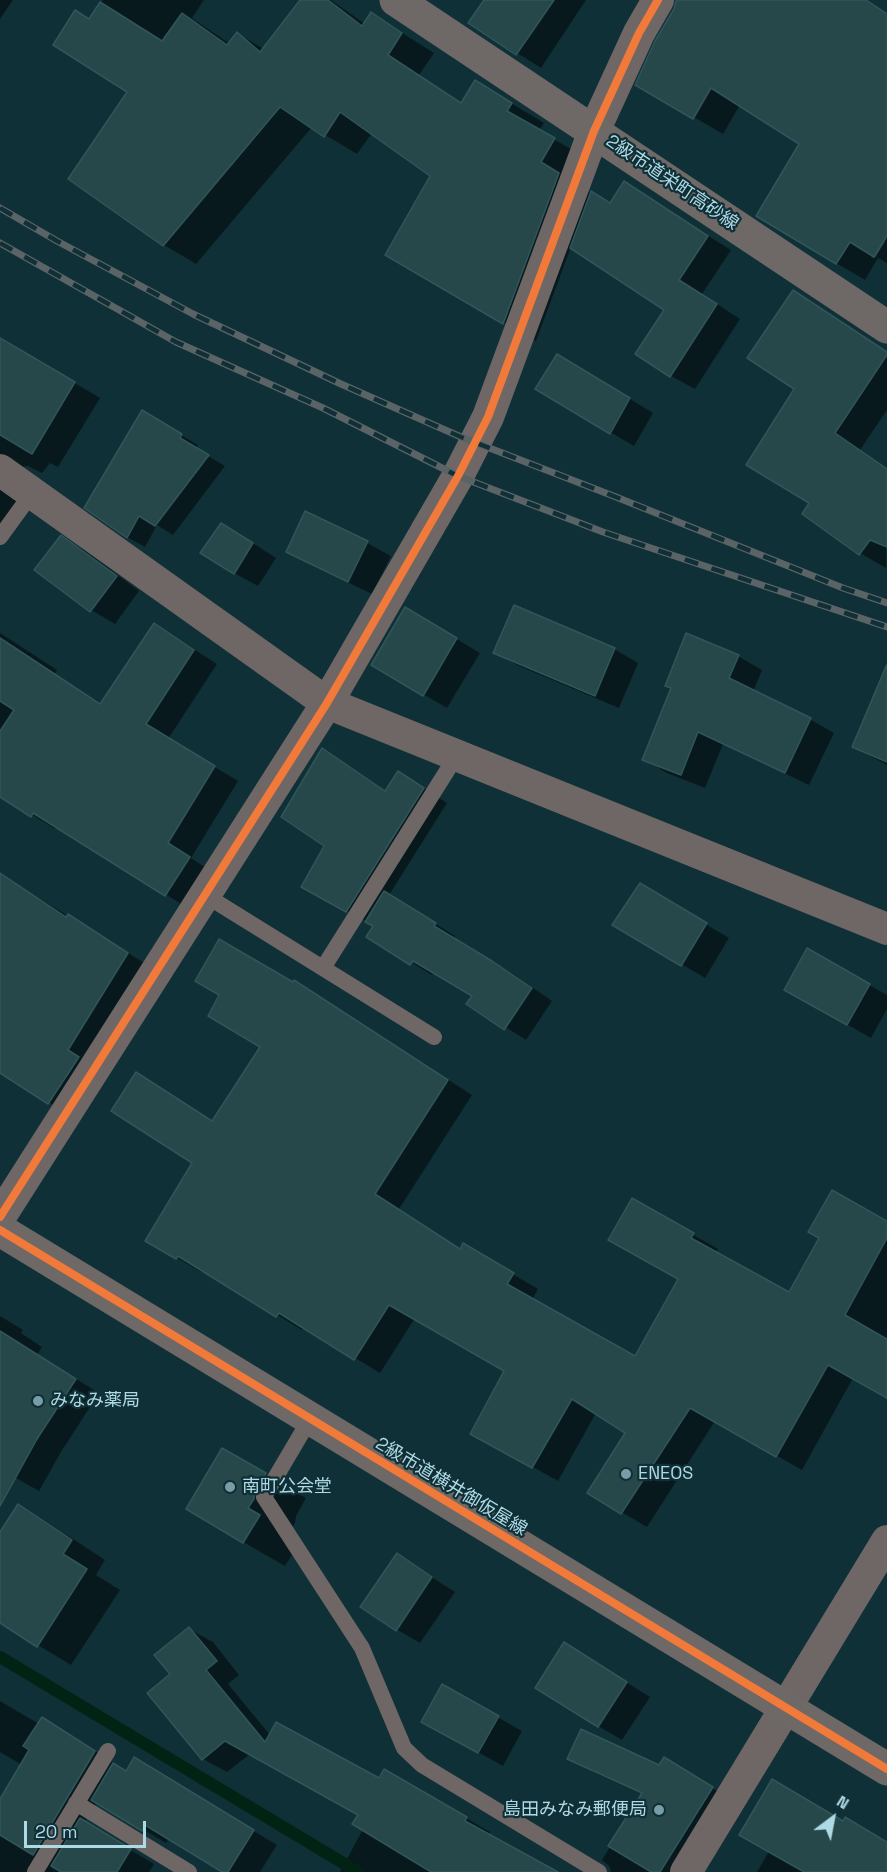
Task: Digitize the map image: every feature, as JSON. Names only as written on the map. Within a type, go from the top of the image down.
[{"type":"street","name":"2級市道栄町高砂線","points":[[396,0],[887,327]]},
{"type":"street","points":[[0,1217],[327,703],[458,476],[484,425],[594,131],[639,33],[658,0]]},
{"type":"street","points":[[0,470],[327,703],[887,928]]},
{"type":"street","name":"2級市道横井御仮屋線","points":[[0,1230],[887,1769]]},
{"type":"street","points":[[686,1872],[887,1541]]},
{"type":"lane","points":[[0,537],[32,493]]},
{"type":"lane","points":[[323,968],[457,755]]},
{"type":"lane","points":[[205,895],[434,1037]]},
{"type":"lane","points":[[310,1419],[264,1497],[362,1648],[404,1748],[422,1765],[599,1872]]},
{"type":"lane","points":[[35,1872],[108,1751]]},
{"type":"lane","points":[[76,1803],[189,1872]]},
{"type":"building","points":[[300,0],[328,0],[362,26],[371,12],[402,33],[388,55],[461,103],[475,80],[512,103],[507,111],[555,138],[541,162],[559,173],[503,324],[385,255],[430,176],[340,112],[324,137],[280,107],[163,246],[68,179],[127,92],[53,45],[75,10],[89,19],[100,2],[162,41],[182,13],[227,45],[237,32],[260,52]]},
{"type":"building","points":[[484,0],[554,0],[516,55],[468,23]]},
{"type":"building","points":[[676,0],[866,0],[887,14],[887,236],[874,257],[850,242],[836,264],[756,216],[799,144],[711,88],[693,119],[635,85],[655,41],[674,9]]},
{"type":"building","points":[[624,181],[708,236],[679,280],[717,304],[670,377],[635,354],[664,310],[570,248],[591,191],[610,203]]},
{"type":"building","points":[[793,290],[887,352],[835,433],[887,469],[887,547],[870,540],[859,555],[802,514],[809,503],[746,465],[794,389],[747,358]]},
{"type":"building","points":[[0,338],[75,382],[32,454],[0,435]]},
{"type":"building","points":[[557,354],[630,398],[610,434],[535,389]]},
{"type":"building","points":[[142,410],[182,434],[180,438],[209,455],[155,526],[139,516],[127,538],[84,508]]},
{"type":"building","points":[[305,511],[368,541],[348,582],[286,552]]},
{"type":"building","points":[[221,523],[253,543],[234,574],[200,553]]},
{"type":"building","points":[[61,535],[117,576],[90,612],[34,570]]},
{"type":"building","points":[[514,605],[615,648],[595,696],[493,653]]},
{"type":"building","points":[[405,607],[457,638],[423,696],[371,665]]},
{"type":"building","points":[[154,623],[194,650],[146,724],[215,766],[168,843],[190,857],[165,896],[33,813],[31,817],[0,797],[0,731],[14,710],[0,701],[0,638],[100,704]]},
{"type":"building","points":[[686,633],[739,655],[729,678],[811,718],[785,773],[698,732],[681,775],[642,760],[671,688],[665,686]]},
{"type":"building","points":[[887,664],[887,762],[852,747]]},
{"type":"building","points":[[322,748],[385,791],[398,771],[424,788],[346,912],[301,887],[324,846],[281,817]]},
{"type":"building","points":[[0,873],[66,917],[68,914],[128,953],[68,1050],[79,1057],[48,1104],[0,1073]]},
{"type":"building","points":[[640,883],[707,923],[681,966],[612,925]]},
{"type":"building","points":[[384,891],[436,923],[434,926],[532,988],[504,1030],[466,1004],[472,996],[413,961],[410,965],[366,937],[373,926],[365,922]]},
{"type":"building","points":[[219,939],[293,982],[294,980],[448,1080],[375,1194],[460,1249],[463,1243],[514,1273],[507,1284],[635,1356],[678,1279],[608,1240],[632,1198],[694,1233],[691,1238],[789,1292],[819,1238],[808,1232],[832,1190],[887,1221],[887,1238],[845,1315],[887,1339],[887,1398],[828,1365],[776,1457],[690,1408],[621,1514],[587,1493],[625,1433],[572,1399],[532,1468],[470,1434],[504,1371],[389,1305],[354,1360],[279,1313],[276,1317],[178,1256],[176,1259],[145,1241],[192,1163],[111,1111],[136,1072],[212,1121],[260,1047],[208,1016],[219,995],[195,981]]},
{"type":"building","points":[[807,948],[870,984],[847,1025],[784,990]]},
{"type":"building","points":[[0,1331],[76,1379],[37,1439],[0,1506]]},
{"type":"building","name":"南町公会堂","points":[[222,1448],[266,1473],[248,1508],[260,1515],[243,1543],[186,1509]]},
{"type":"building","points":[[18,1504],[72,1540],[63,1554],[87,1569],[37,1647],[0,1623],[0,1532]]},
{"type":"building","points":[[397,1553],[432,1577],[396,1631],[360,1607]]},
{"type":"building","points":[[189,1627],[217,1661],[206,1670],[265,1742],[276,1722],[379,1778],[384,1769],[467,1817],[465,1821],[558,1872],[431,1872],[352,1824],[358,1815],[225,1741],[202,1760],[147,1693],[170,1674],[154,1655]]},
{"type":"building","points":[[564,1642],[627,1682],[598,1727],[535,1688]]},
{"type":"building","points":[[442,1684],[499,1716],[478,1753],[421,1722]]},
{"type":"building","points":[[42,1717],[95,1751],[33,1855],[0,1835],[0,1799],[29,1750],[23,1746]]},
{"type":"building","points":[[581,1729],[659,1765],[664,1757],[713,1787],[660,1872],[651,1872],[608,1846],[642,1793],[567,1759]]},
{"type":"building","points":[[134,1757],[254,1830],[228,1872],[222,1872],[145,1825],[142,1831],[91,1800],[113,1763],[126,1771]]},
{"type":"building","points":[[772,1779],[843,1821],[845,1817],[887,1842],[887,1872],[804,1872],[739,1835]]},
{"type":"building","points":[[80,1818],[131,1849],[117,1872],[61,1872],[51,1866]]},
{"type":"waterway","points":[[0,1657],[358,1872]]},
{"type":"railway","points":[[0,208],[193,314],[341,384],[461,437],[843,588],[887,603]]},
{"type":"railway","points":[[0,243],[176,342],[323,408],[458,476],[603,532],[887,627]]},
{"type":"cycle path","points":[[0,1217],[327,703],[458,476],[488,417],[594,131],[639,33],[658,0]]},
{"type":"cycle path","points":[[0,1230],[887,1769]]},
{"type":"place","name":"みなみ薬局","points":[[38,1401]]},
{"type":"place","name":"ENEOS","points":[[626,1474]]},
{"type":"place","name":"南町公会堂","points":[[230,1487]]},
{"type":"place","name":"島田みなみ郵便局","points":[[659,1810]]}]
